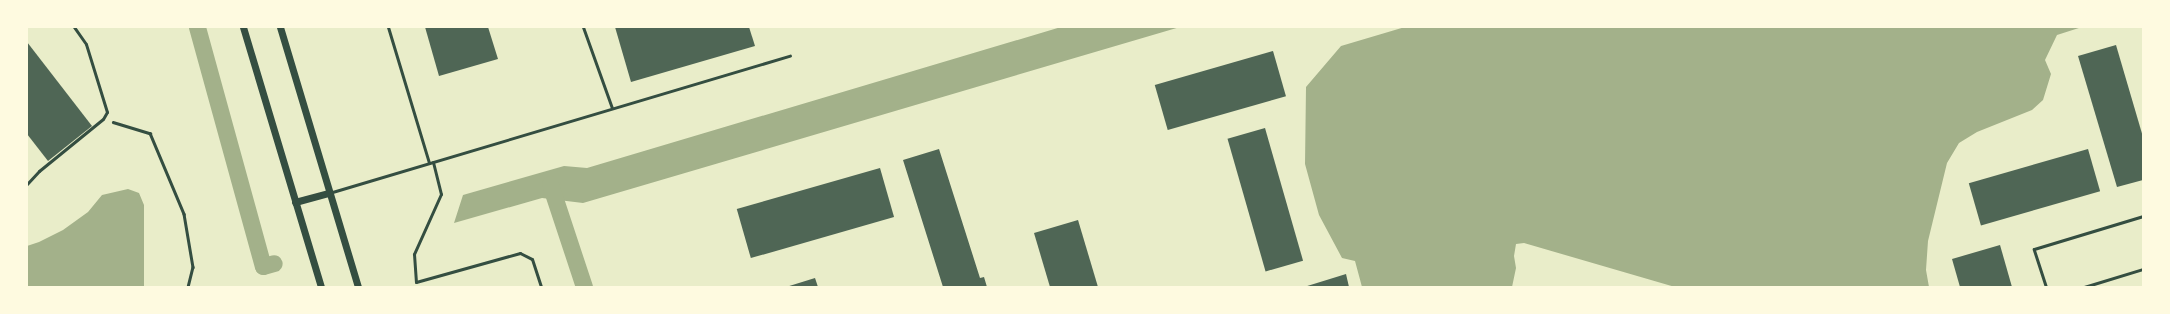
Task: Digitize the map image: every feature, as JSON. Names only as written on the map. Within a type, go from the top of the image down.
[{"type":"street","points":[[243,27],[321,287]]},
{"type":"street","points":[[280,27],[358,287]]},
{"type":"street","points":[[296,202],[329,193]]},
{"type":"lane","points":[[27,184],[39,171],[104,119],[107,112],[86,44],[74,27]]},
{"type":"lane","points":[[388,27],[429,163]]},
{"type":"lane","points":[[582,27],[612,108]]},
{"type":"lane","points":[[329,193],[790,56]]},
{"type":"lane","points":[[433,162],[442,194],[414,254],[416,282],[520,253],[532,259],[542,287]]},
{"type":"lane","points":[[2046,287],[2034,249],[2143,216]]},
{"type":"lane","points":[[2084,287],[2143,269]]},
{"type":"path","points":[[104,119],[150,133],[184,214],[193,267],[188,287]]},
{"type":"shaded area","points":[[1061,27],[1180,27],[583,203],[542,198],[454,223],[463,195],[564,166],[587,168]]},
{"type":"shaded area","points":[[1405,27],[2082,27],[2057,35],[2045,60],[2051,74],[2043,100],[2032,110],[1977,132],[1959,143],[1947,163],[1928,241],[1926,270],[1929,287],[1675,287],[1524,243],[1516,244],[1514,256],[1516,268],[1512,287],[1362,287],[1355,261],[1342,258],[1319,215],[1305,164],[1306,87],[1341,46]]},
{"type":"shaded area","points":[[128,189],[139,193],[144,205],[144,287],[27,287],[27,246],[39,242],[63,230],[88,212],[102,195]]},
{"type":"building","points":[[425,27],[488,27],[498,59],[439,76]]},
{"type":"building","points":[[615,27],[749,27],[755,46],[631,82]]},
{"type":"building","points":[[27,42],[92,126],[48,161],[27,134]]},
{"type":"building","points":[[2116,45],[2143,137],[2143,180],[2117,187],[2078,56]]},
{"type":"building","points":[[1273,51],[1286,96],[1168,130],[1155,85]]},
{"type":"building","points":[[1265,128],[1303,261],[1266,271],[1228,139]]},
{"type":"building","points":[[939,149],[980,278],[984,277],[987,287],[943,287],[903,160]]},
{"type":"building","points":[[2088,149],[2100,191],[1981,225],[1969,183]]},
{"type":"building","points":[[880,168],[894,217],[751,258],[737,209]]},
{"type":"building","points":[[1078,220],[1098,287],[1050,287],[1034,233]]},
{"type":"building","points":[[2000,245],[2012,287],[1960,287],[1952,259]]},
{"type":"building","points":[[1346,274],[1349,287],[1304,287]]},
{"type":"building","points":[[815,278],[818,287],[786,287]]},
{"type":"waterway","points":[[197,27],[263,266],[274,263]]},
{"type":"waterway","points":[[550,184],[584,287]]}]
